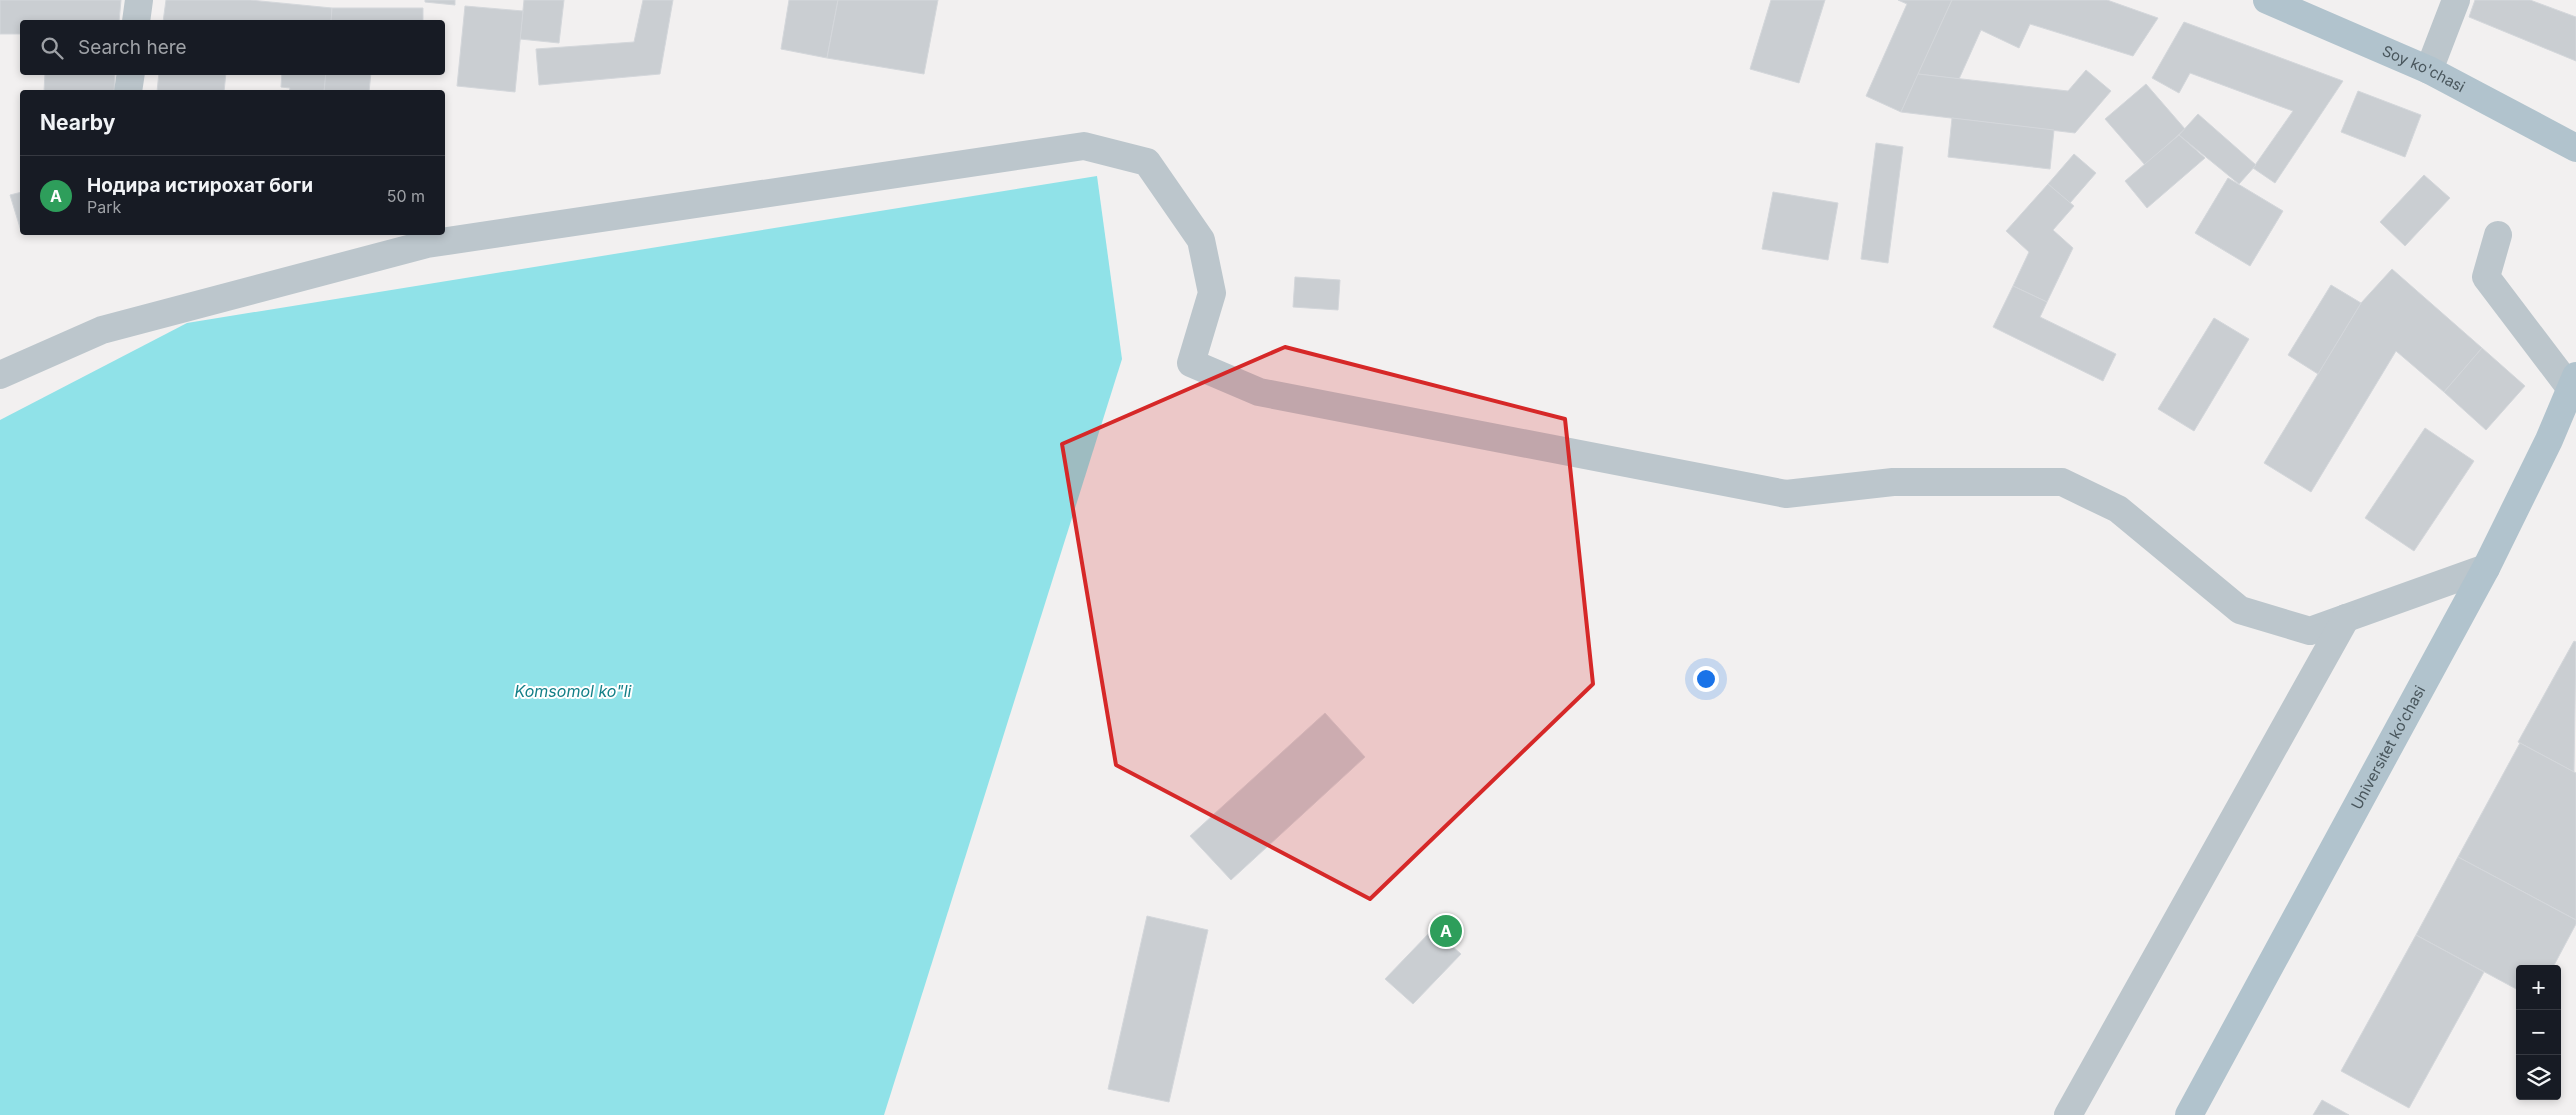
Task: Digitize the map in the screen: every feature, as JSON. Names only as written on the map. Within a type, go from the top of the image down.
[{"type":"main road","name":"Soy ko'chasi","points":[[2267,0],[2429,70],[2576,148]]},
{"type":"main road","name":"Universitet kо‘chasi","points":[[2189,1115],[2486,568],[2574,385]]},
{"type":"lane","points":[[136,20],[139,0]]},
{"type":"lane","points":[[2429,70],[2456,0]]},
{"type":"lane","points":[[128,90],[131,75]]},
{"type":"lane","points":[[0,375],[102,330],[427,244],[1084,146],[1147,162],[1201,240],[1212,293],[1191,363],[1258,392],[1786,494],[1893,482],[2062,482],[2118,509],[2240,610],[2310,631],[2486,568]]},
{"type":"lane","points":[[2498,235],[2486,277],[2574,385]]},
{"type":"lane","points":[[2068,1115],[2346,618]]},
{"type":"highlighted area","points":[[1285,347],[1565,419],[1593,684],[1370,899],[1116,765],[1062,444]]},
{"type":"water","name":"Komsomol ko\"li","points":[[1097,176],[1122,359],[884,1115],[0,1115],[0,420],[187,323]]},
{"type":"building","points":[[0,0],[121,0],[119,20],[20,20],[20,34],[0,34]]},
{"type":"building","points":[[166,0],[250,0],[332,8],[331,20],[163,20]]},
{"type":"building","points":[[425,0],[455,0],[455,5],[425,2]]},
{"type":"building","points":[[524,0],[564,0],[559,43],[520,39]]},
{"type":"building","points":[[643,0],[673,0],[660,74],[539,85],[536,49],[634,42]]},
{"type":"building","points":[[789,0],[838,0],[827,58],[781,49]]},
{"type":"building","points":[[838,0],[938,0],[924,74],[827,58]]},
{"type":"building","points":[[1771,0],[1825,0],[1799,83],[1750,69]]},
{"type":"building","points":[[1898,0],[1952,0],[1901,112],[1866,96],[1907,4]]},
{"type":"building","points":[[1952,0],[2107,0],[2158,18],[2133,56],[2030,24],[2019,48],[1981,30],[1959,79],[1918,74]]},
{"type":"building","points":[[2475,0],[2530,0],[2576,17],[2576,61],[2469,17]]},
{"type":"building","points":[[465,6],[523,11],[515,92],[457,86]]},
{"type":"building","points":[[332,8],[423,8],[423,20],[331,20]]},
{"type":"building","points":[[2184,22],[2343,81],[2275,183],[2253,168],[2293,111],[2190,73],[2179,93],[2152,78]]},
{"type":"building","points":[[2086,70],[2111,91],[2075,133],[1901,112],[1918,74],[2068,91]]},
{"type":"building","points":[[45,75],[115,75],[114,90],[44,90]]},
{"type":"building","points":[[159,75],[226,75],[224,90],[157,90]]},
{"type":"building","points":[[282,75],[326,75],[324,90],[290,90],[290,88],[281,87]]},
{"type":"building","points":[[326,75],[371,75],[369,90],[324,90]]},
{"type":"building","points":[[2146,84],[2185,129],[2145,165],[2105,119]]},
{"type":"building","points":[[2358,91],[2421,115],[2405,157],[2341,132]]},
{"type":"building","points":[[2198,114],[2256,165],[2239,184],[2179,135]]},
{"type":"building","points":[[1952,118],[2054,130],[2050,169],[1948,157]]},
{"type":"building","points":[[2179,135],[2205,158],[2147,208],[2125,181]]},
{"type":"building","points":[[1876,143],[1903,147],[1888,263],[1861,259]]},
{"type":"building","points":[[2074,154],[2096,173],[2070,203],[2048,184]]},
{"type":"building","points":[[2424,175],[2450,198],[2405,246],[2380,222]]},
{"type":"building","points":[[2228,178],[2283,211],[2250,266],[2195,233]]},
{"type":"building","points":[[2048,184],[2074,206],[2053,230],[2073,248],[2047,302],[2013,286],[2029,252],[2006,231]]},
{"type":"building","points":[[20,192],[20,228],[10,195]]},
{"type":"building","points":[[1773,192],[1838,203],[1828,260],[1762,249]]},
{"type":"building","points":[[2392,269],[2482,348],[2444,392],[2396,351],[2311,492],[2264,463],[2361,303]]},
{"type":"building","points":[[1295,277],[1340,280],[1338,310],[1293,307]]},
{"type":"building","points":[[2331,285],[2361,303],[2318,374],[2288,355]]},
{"type":"building","points":[[2013,286],[2047,302],[2040,317],[2116,354],[2103,381],[1993,327]]},
{"type":"building","points":[[2214,318],[2249,339],[2194,431],[2158,409]]},
{"type":"building","points":[[2482,348],[2525,386],[2486,430],[2444,392]]},
{"type":"building","points":[[2425,428],[2474,461],[2414,551],[2365,518]]},
{"type":"building","points":[[2574,641],[2576,642],[2574,772],[2518,742]]},
{"type":"building","points":[[1325,713],[1365,757],[1231,880],[1190,836]]},
{"type":"building","points":[[2520,743],[2576,773],[2576,920],[2458,857]]},
{"type":"building","points":[[2458,857],[2576,920],[2576,924],[2554,965],[2516,965],[2516,989],[2416,935]]},
{"type":"building","points":[[1147,916],[1208,930],[1169,1102],[1108,1089]]},
{"type":"building","points":[[1433,929],[1461,954],[1413,1004],[1385,979]]},
{"type":"building","points":[[2416,935],[2484,972],[2409,1108],[2341,1071]]},
{"type":"building","points":[[2322,1100],[2349,1115],[2313,1115]]},
{"type":"place","name":"Нодира истирохат боги","points":[[1446,931]]}]
